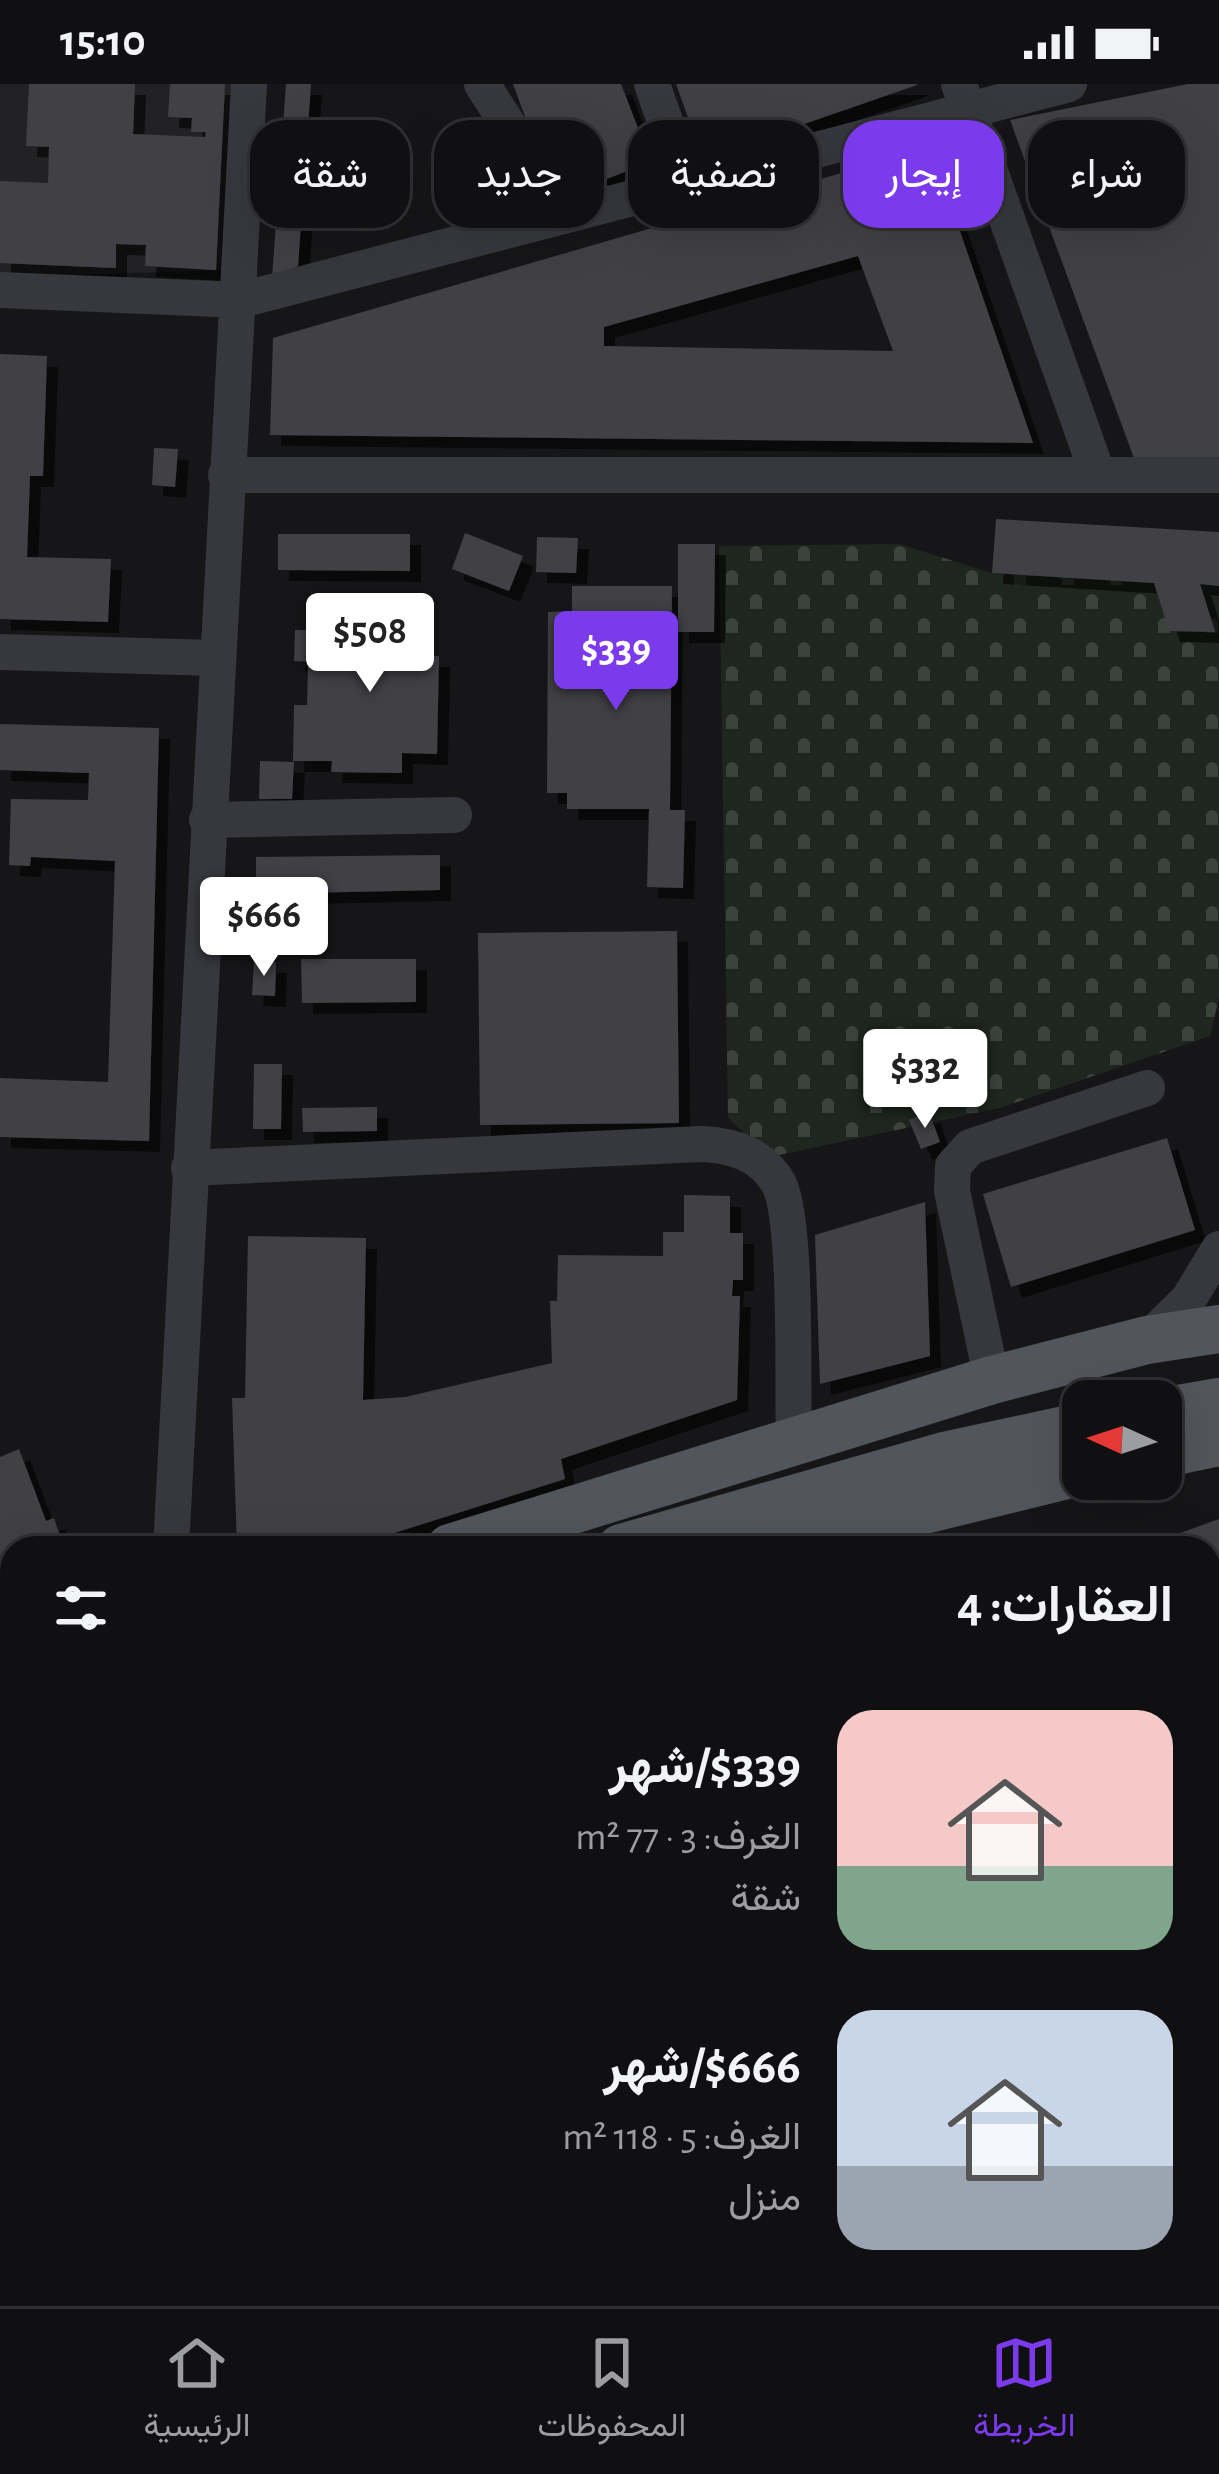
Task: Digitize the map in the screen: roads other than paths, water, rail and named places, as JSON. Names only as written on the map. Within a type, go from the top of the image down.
[{"type":"main road","points":[[490,1536],[992,1380],[1147,1340],[1219,1329]]},
{"type":"main road","points":[[1182,1408],[1219,1402]]},
{"type":"main road","points":[[663,1536],[944,1456],[1062,1431]]},
{"type":"main road","points":[[1182,1450],[1219,1442]]},
{"type":"main road","points":[[819,1536],[1062,1476]]},
{"type":"street","points":[[172,1536],[249,84]]},
{"type":"street","points":[[482,84],[505,120]]},
{"type":"street","points":[[652,84],[665,120]]},
{"type":"street","points":[[819,142],[963,96],[1070,84]]},
{"type":"street","points":[[963,96],[1098,475]]},
{"type":"street","points":[[0,290],[241,300],[515,228]]},
{"type":"street","points":[[226,475],[1219,475]]},
{"type":"street","points":[[0,652],[216,658]]},
{"type":"street","points":[[207,820],[454,815]]},
{"type":"street","points":[[992,1380],[952,1191],[953,1166],[970,1147],[1147,1088]]},
{"type":"street","points":[[189,1168],[701,1144],[745,1152],[764,1165],[786,1204],[794,1444]]},
{"type":"street","points":[[1147,1340],[1188,1300],[1219,1249]]}]
